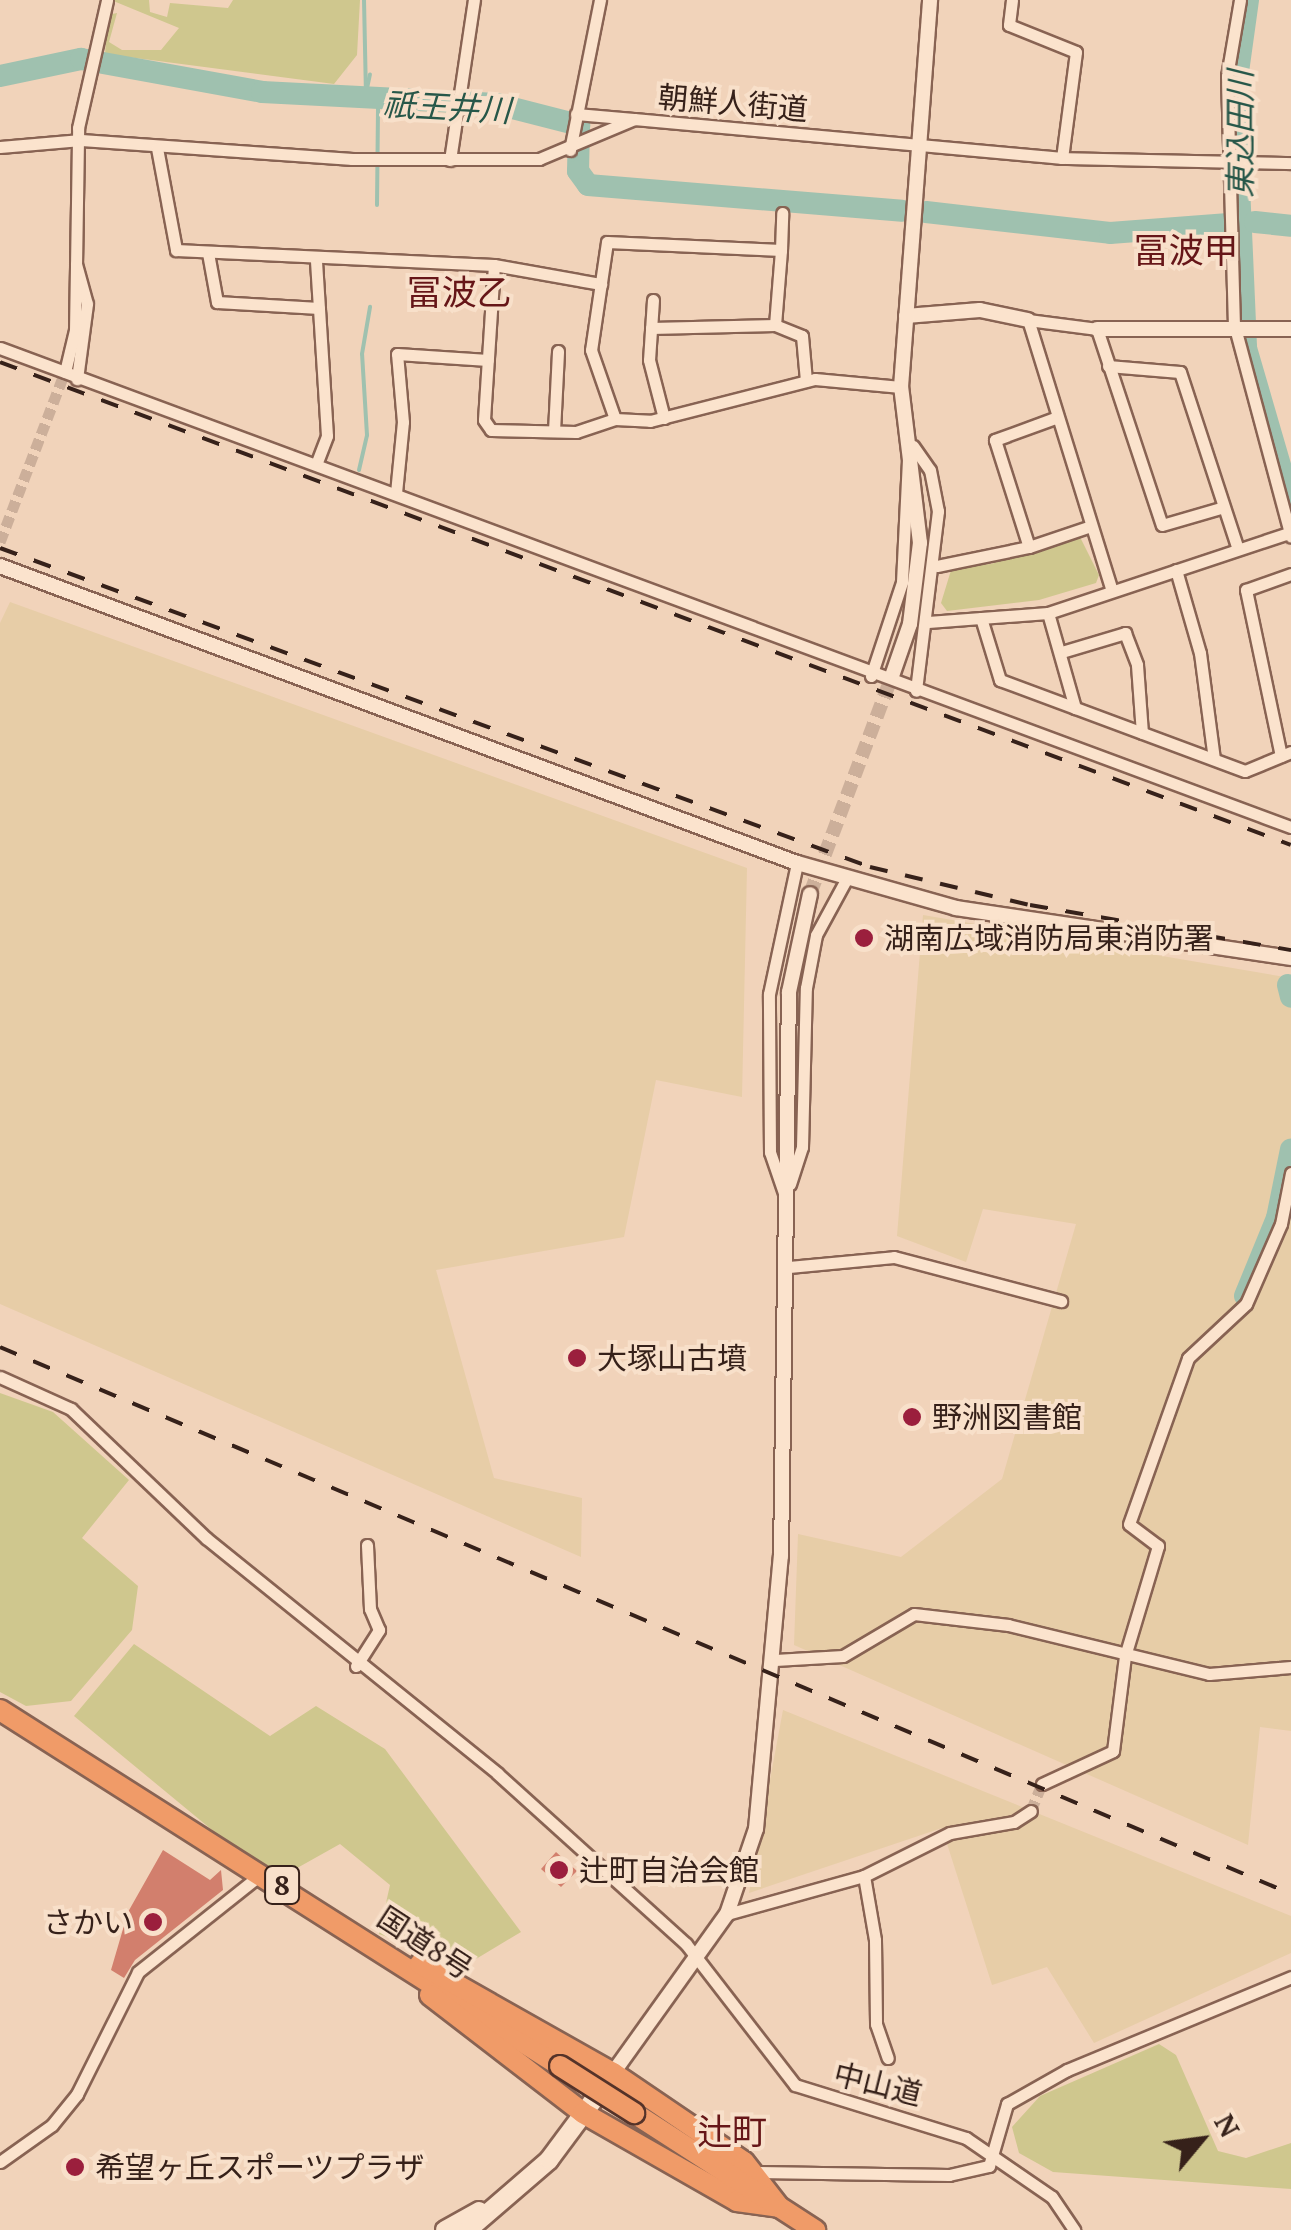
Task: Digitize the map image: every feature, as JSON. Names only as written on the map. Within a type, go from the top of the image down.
[{"type":"highway","name":"国道8号","points":[[0,1710],[815,2230]]},
{"type":"highway","points":[[388,1954],[464,1983],[614,2073],[758,2172],[779,2207]]},
{"type":"highway","points":[[388,1954],[583,2113],[737,2201],[779,2207]]},
{"type":"main road","points":[[468,2230],[520,2188],[614,2073]]},
{"type":"main road","points":[[444,2230],[520,2188]]},
{"type":"street","points":[[71,375],[87,304],[73,261],[81,140],[107,0]]},
{"type":"street","points":[[450,160],[460,102],[462,43],[474,0]]},
{"type":"street","points":[[576,147],[574,120],[600,0]]},
{"type":"street","points":[[892,676],[918,582],[914,446],[901,387],[930,0]]},
{"type":"street","points":[[1012,0],[1009,25],[1076,52],[1062,158]]},
{"type":"street","points":[[928,622],[1048,613],[1290,534],[1234,324],[1236,163],[1227,76],[1240,0]]},
{"type":"street","points":[[574,120],[634,119]]},
{"type":"street","name":"朝鮮人街道","points":[[0,147],[81,140],[157,148],[450,160],[539,159],[576,147],[634,119],[1062,158],[1291,163]]},
{"type":"street","points":[[157,148],[170,246],[316,262],[494,265],[601,284]]},
{"type":"street","points":[[775,325],[782,213]]},
{"type":"street","points":[[615,420],[591,350],[607,242],[781,250]]},
{"type":"street","points":[[208,253],[218,302],[319,308]]},
{"type":"street","points":[[316,262],[327,436],[316,464]]},
{"type":"street","points":[[494,265],[484,420],[491,430],[554,431],[615,420],[664,418],[806,382],[901,387]]},
{"type":"street","points":[[653,300],[650,360],[664,418]]},
{"type":"street","points":[[906,316],[980,310],[1097,330],[1234,324],[1291,331]]},
{"type":"street","points":[[1028,320],[1055,418],[1112,592]]},
{"type":"street","points":[[651,328],[775,325],[802,336],[806,382]]},
{"type":"street","points":[[1097,330],[1162,525],[1220,508]]},
{"type":"street","points":[[0,348],[396,493],[872,676],[1291,827]]},
{"type":"street","points":[[554,431],[558,350]]},
{"type":"street","points":[[396,493],[403,422],[397,354],[488,360]]},
{"type":"street","points":[[1108,366],[1180,372],[1220,508],[1238,550]]},
{"type":"street","points":[[1029,546],[995,440],[1055,418]]},
{"type":"street","points":[[914,446],[930,470],[937,566],[916,692]]},
{"type":"street","points":[[872,676],[902,582],[902,475],[914,446]]},
{"type":"street","points":[[937,566],[1029,546],[1092,526]]},
{"type":"street","points":[[0,566],[797,863],[956,908],[1291,958]]},
{"type":"street","points":[[1176,570],[1200,653],[1214,759]]},
{"type":"street","points":[[981,618],[1000,680],[1245,771],[1286,754],[1246,590],[1291,574]]},
{"type":"street","points":[[1048,613],[1065,652],[1076,708]]},
{"type":"street","points":[[1065,652],[1125,633],[1137,665],[1142,733]]},
{"type":"street","points":[[786,1198],[770,1152],[770,994],[797,863]]},
{"type":"street","points":[[786,1198],[802,1147],[806,988],[816,935],[847,878]]},
{"type":"street","points":[[614,2073],[728,1914],[756,1829],[775,1660],[788,1267],[790,992],[810,894]]},
{"type":"street","points":[[1042,1784],[1113,1751],[1125,1656],[1158,1546],[1129,1524],[1188,1358],[1246,1304],[1282,1224],[1291,1174]]},
{"type":"street","points":[[788,1267],[894,1257],[1061,1301]]},
{"type":"street","name":"中山道","points":[[0,1377],[70,1408],[127,1468],[356,1666],[498,1774],[696,1957],[795,2085],[930,2122],[996,2158],[1052,2197],[1074,2230]]},
{"type":"street","points":[[356,1666],[380,1630],[370,1609],[367,1545]]},
{"type":"street","points":[[775,1660],[843,1656],[914,1614],[1008,1625],[1209,1674],[1291,1667]]},
{"type":"street","points":[[728,1914],[864,1876],[950,1833],[1014,1822],[1031,1811]]},
{"type":"street","points":[[0,2162],[52,2125],[77,2094],[138,1972],[261,1874]]},
{"type":"street","points":[[864,1876],[876,1940],[876,2024],[888,2058]]},
{"type":"street","points":[[758,2172],[948,2175],[996,2158],[1007,2104],[1067,2070],[1291,1976]]},
{"type":"shaded area","points":[[111,0],[149,0],[150,12],[167,17],[170,3],[228,8],[233,0],[360,0],[357,55],[334,84],[105,54],[108,15],[117,13],[109,42],[122,50],[161,50],[179,28]]},
{"type":"shaded area","points":[[1079,535],[1099,575],[1096,583],[1039,600],[947,611],[941,603],[952,567],[991,564]]},
{"type":"shaded area","points":[[10,602],[747,868],[742,1097],[656,1080],[624,1237],[436,1270],[494,1478],[582,1498],[581,1557],[0,1304],[0,623]]},
{"type":"shaded area","points":[[923,915],[1291,978],[1291,1731],[1260,1727],[1248,1845],[794,1645],[798,1534],[901,1557],[1002,1479],[1076,1224],[983,1209],[966,1262],[897,1236]]},
{"type":"shaded area","points":[[0,1393],[53,1412],[129,1480],[82,1538],[138,1586],[132,1630],[71,1701],[26,1706],[0,1692]]},
{"type":"shaded area","points":[[134,1644],[270,1736],[316,1706],[385,1749],[521,1932],[466,1965],[379,1934],[390,1885],[340,1844],[274,1881],[74,1716]]},
{"type":"shaded area","points":[[783,1710],[1291,1916],[1291,1953],[1094,2043],[1047,1967],[992,1985],[942,1828],[749,1893]]},
{"type":"shaded area","points":[[1159,2044],[1176,2055],[1218,2151],[1246,2158],[1291,2143],[1291,2189],[1053,2172],[1019,2153],[1012,2127],[1040,2096]]},
{"type":"building","name":"さかい","points":[[163,1850],[210,1880],[221,1870],[223,1890],[135,1960],[124,1978],[111,1970],[128,1912]]},
{"type":"building","name":"辻町自治会館","points":[[556,1852],[577,1871],[561,1887],[541,1869]]},
{"type":"waterway","points":[[364,0],[366,98]]},
{"type":"waterway","name":"東込田川","points":[[1248,0],[1235,94],[1246,348],[1291,503]]},
{"type":"waterway","name":"祇王井川","points":[[0,76],[81,59],[262,92],[497,104],[579,125],[578,171],[588,185],[902,211]]},
{"type":"waterway","points":[[366,93],[370,74]]},
{"type":"waterway","points":[[377,205],[378,104]]},
{"type":"waterway","name":"祇王井川","points":[[926,212],[1110,233],[1229,224]]},
{"type":"waterway","name":"祇王井川","points":[[1255,222],[1291,226]]},
{"type":"waterway","points":[[359,470],[367,435],[362,354],[370,307]]},
{"type":"waterway","name":"東込田川","points":[[1288,985],[1291,997]]},
{"type":"waterway","name":"東込田川","points":[[1245,1296],[1277,1218],[1291,1149]]},
{"type":"tunnel","points":[[0,542],[65,372]]},
{"type":"tunnel","points":[[810,894],[892,676]]},
{"type":"tunnel","points":[[1031,1811],[1042,1784]]},
{"type":"railway","points":[[0,362],[1291,845]]},
{"type":"railway","points":[[0,548],[870,867],[1030,905],[1291,950]]},
{"type":"railway","points":[[0,1347],[1291,1894]]},
{"type":"place","name":"湖南広域消防局東消防署","points":[[864,938]]},
{"type":"place","name":"大塚山古墳","points":[[577,1358]]},
{"type":"place","name":"野洲図書館","points":[[912,1417]]},
{"type":"place","name":"辻町自治会館","points":[[559,1870]]},
{"type":"place","name":"さかい","points":[[153,1922]]},
{"type":"place","name":"希望ヶ丘スポーツプラザ","points":[[75,2167]]},
{"type":"district","name":"冨波甲","points":[[1186,250]]},
{"type":"district","name":"冨波乙","points":[[459,292]]},
{"type":"district","name":"辻町","points":[[732,2131]]}]
